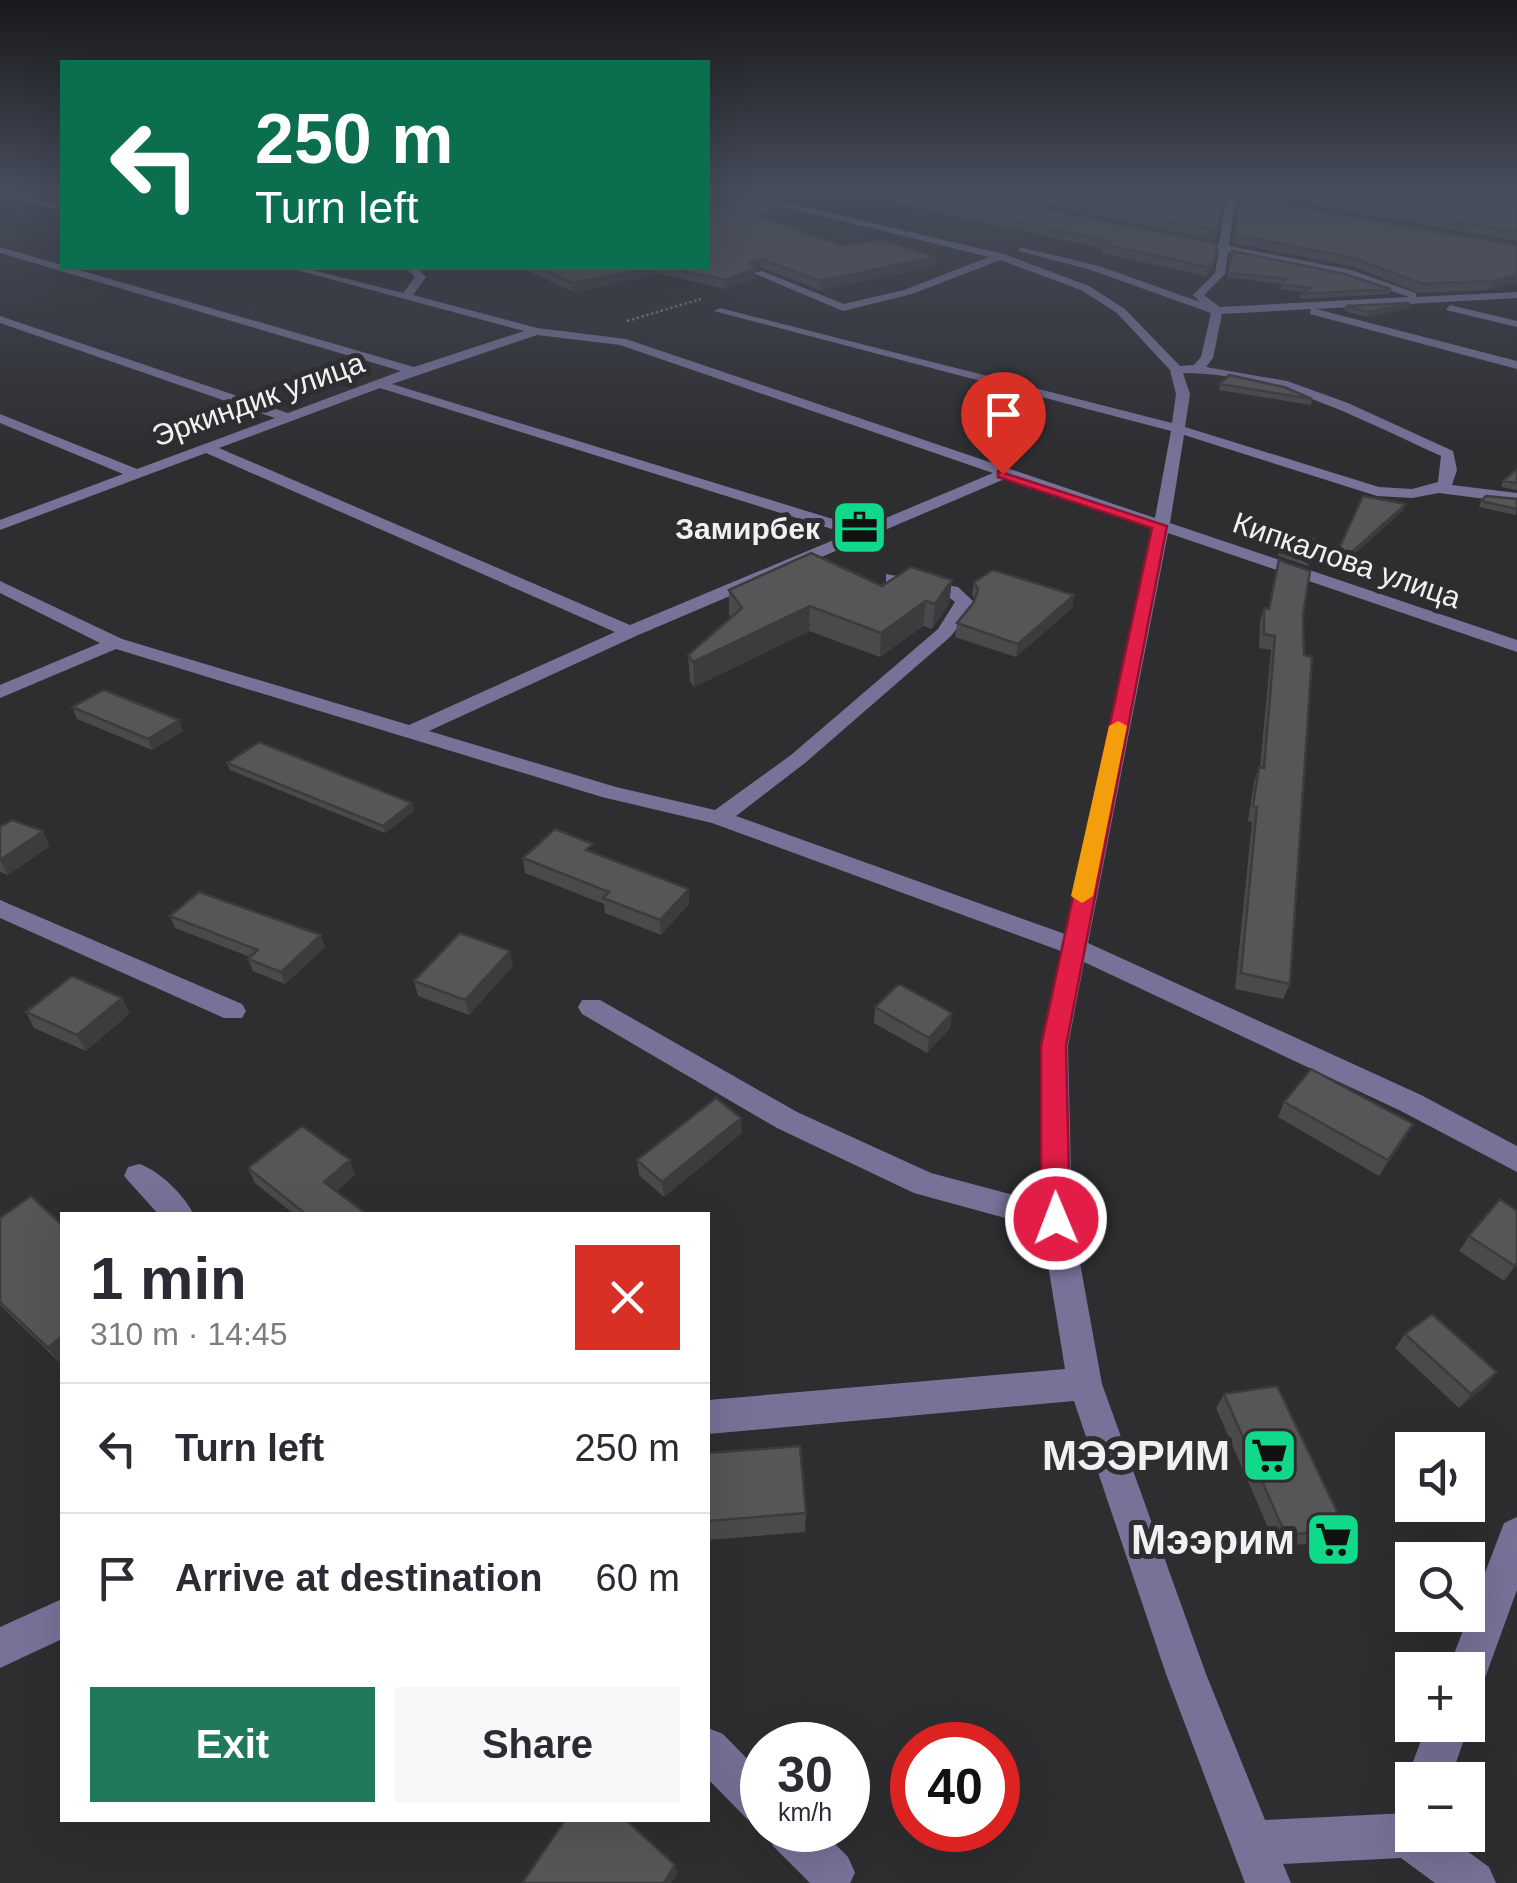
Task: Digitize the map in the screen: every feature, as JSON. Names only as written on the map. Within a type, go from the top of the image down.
[{"type":"street","points":[[89,276],[414,371]]},
{"type":"street","name":"Кипкалова улица","points":[[324,276],[537,331],[622,342],[1517,646]]},
{"type":"street","points":[[406,297],[420,276]]},
{"type":"street","points":[[765,276],[843,308],[910,292],[944,276]]},
{"type":"street","points":[[1053,276],[1085,288],[1121,311],[1176,368],[1183,394],[1160,526],[1054,1046],[1056,1219],[1085,1384],[1186,1674],[1261,1863],[1395,1832]]},
{"type":"street","points":[[1111,276],[1217,311],[1517,294]]},
{"type":"street","points":[[1217,311],[1198,295],[1218,276]]},
{"type":"street","points":[[1358,276],[1418,298],[1517,324]]},
{"type":"street","points":[[884,282],[910,292]]},
{"type":"street","points":[[1085,288],[1160,294]]},
{"type":"street","points":[[1295,307],[1517,365]]},
{"type":"street","points":[[720,311],[1178,429],[1377,490],[1404,495],[1445,485],[1450,470],[1448,454],[1420,438],[1282,384],[1176,368]]},
{"type":"street","points":[[1196,368],[1208,358],[1217,311]]},
{"type":"street","points":[[0,319],[288,418]]},
{"type":"street","name":"Эркиндик улица","points":[[0,525],[414,371],[537,331]]},
{"type":"street","points":[[380,384],[866,534]]},
{"type":"street","points":[[0,418],[136,474]]},
{"type":"street","points":[[206,448],[630,632]]},
{"type":"street","points":[[414,730],[630,632],[1003,474]]},
{"type":"street","points":[[1438,488],[1517,498]]},
{"type":"street","points":[[718,818],[798,759],[944,634],[960,614],[964,601],[952,590],[892,578]]},
{"type":"street","points":[[0,586],[115,642],[610,792],[718,818],[1072,946],[1410,1102],[1517,1160]]},
{"type":"street","points":[[0,692],[115,642]]},
{"type":"street","points":[[0,908],[233,1012]]},
{"type":"street","points":[[591,1008],[787,1120],[925,1184],[1056,1219]]},
{"type":"street","points":[[139,1176],[176,1212]]},
{"type":"street","points":[[710,1417],[1085,1384]]},
{"type":"street","points":[[1475,1652],[1517,1536]]},
{"type":"street","points":[[0,1648],[60,1620]]},
{"type":"street","points":[[710,1751],[740,1782]]},
{"type":"street","points":[[811,1852],[832,1873]]},
{"type":"street","points":[[1437,1852],[1473,1883]]},
{"type":"path","points":[[622,342],[611,326],[700,300]]},
{"type":"building","points":[[557,276],[610,276],[573,283]]},
{"type":"building","points":[[706,276],[736,276],[725,280]]},
{"type":"building","points":[[806,276],[845,276],[820,281]]},
{"type":"building","points":[[1256,276],[1350,276],[1391,289],[1301,294],[1310,288],[1282,284],[1286,279]]},
{"type":"building","points":[[1401,276],[1513,276],[1492,281],[1423,284]]},
{"type":"building","points":[[1410,303],[1368,312],[1346,306]]},
{"type":"building","points":[[1229,375],[1284,387],[1312,399],[1220,384]]},
{"type":"building","points":[[1517,469],[1517,483],[1503,481]]},
{"type":"building","points":[[1363,496],[1406,504],[1335,567],[1331,566]]},
{"type":"building","points":[[1486,496],[1517,499],[1517,509],[1481,501]]},
{"type":"building","points":[[1284,530],[1314,539],[1311,559],[1280,549]]},
{"type":"building","points":[[811,553],[882,586],[911,567],[952,580],[935,604],[926,601],[881,633],[810,606],[693,662],[688,655],[742,608],[729,590]]},
{"type":"building","points":[[1279,560],[1310,571],[1303,615],[1304,655],[1312,657],[1290,984],[1241,973],[1257,807],[1253,806],[1259,767],[1264,768],[1275,636],[1264,634],[1264,608],[1269,609]]},
{"type":"building","points":[[993,570],[1074,595],[1018,644],[957,623],[974,602],[978,589],[974,582]]},
{"type":"building","points":[[104,690],[179,720],[148,739],[72,707]]},
{"type":"building","points":[[259,742],[412,803],[383,826],[227,763]]},
{"type":"building","points":[[12,820],[43,831],[0,860],[0,827]]},
{"type":"building","points":[[555,829],[593,844],[586,850],[689,889],[660,920],[603,898],[609,892],[523,858]]},
{"type":"building","points":[[199,892],[321,935],[281,972],[248,959],[258,950],[170,916]]},
{"type":"building","points":[[460,933],[510,951],[465,1000],[414,981]]},
{"type":"building","points":[[72,976],[122,998],[77,1035],[26,1012]]},
{"type":"building","points":[[899,984],[952,1013],[929,1038],[875,1007]]},
{"type":"building","points":[[1311,1069],[1413,1124],[1388,1160],[1284,1102]]},
{"type":"building","points":[[716,1098],[741,1118],[662,1182],[637,1160]]},
{"type":"building","points":[[302,1126],[350,1160],[324,1182],[364,1212],[303,1212],[248,1168]]},
{"type":"building","points":[[31,1196],[60,1223],[60,1338],[48,1348],[0,1302],[0,1218]]},
{"type":"building","points":[[1500,1199],[1517,1211],[1515,1266],[1469,1236]]},
{"type":"building","points":[[1432,1314],[1497,1372],[1471,1394],[1405,1334]]},
{"type":"building","points":[[1277,1386],[1344,1526],[1286,1536],[1224,1394]]},
{"type":"building","points":[[800,1446],[806,1513],[710,1521],[710,1453]]},
{"type":"building","points":[[564,1822],[628,1822],[675,1865],[664,1883],[523,1882]]},
{"type":"slow traffic","points":[[1082,896],[1118,726]]},
{"type":"place","name":"Замирбек","points":[[859,528]]},
{"type":"place","name":"МЭЭРИМ","points":[[1269,1455]]},
{"type":"place","name":"Мээрим","points":[[1334,1539]]},
{"type":"route","points":[[1003,474],[1160,526],[1054,1046],[1056,1219]]}]
